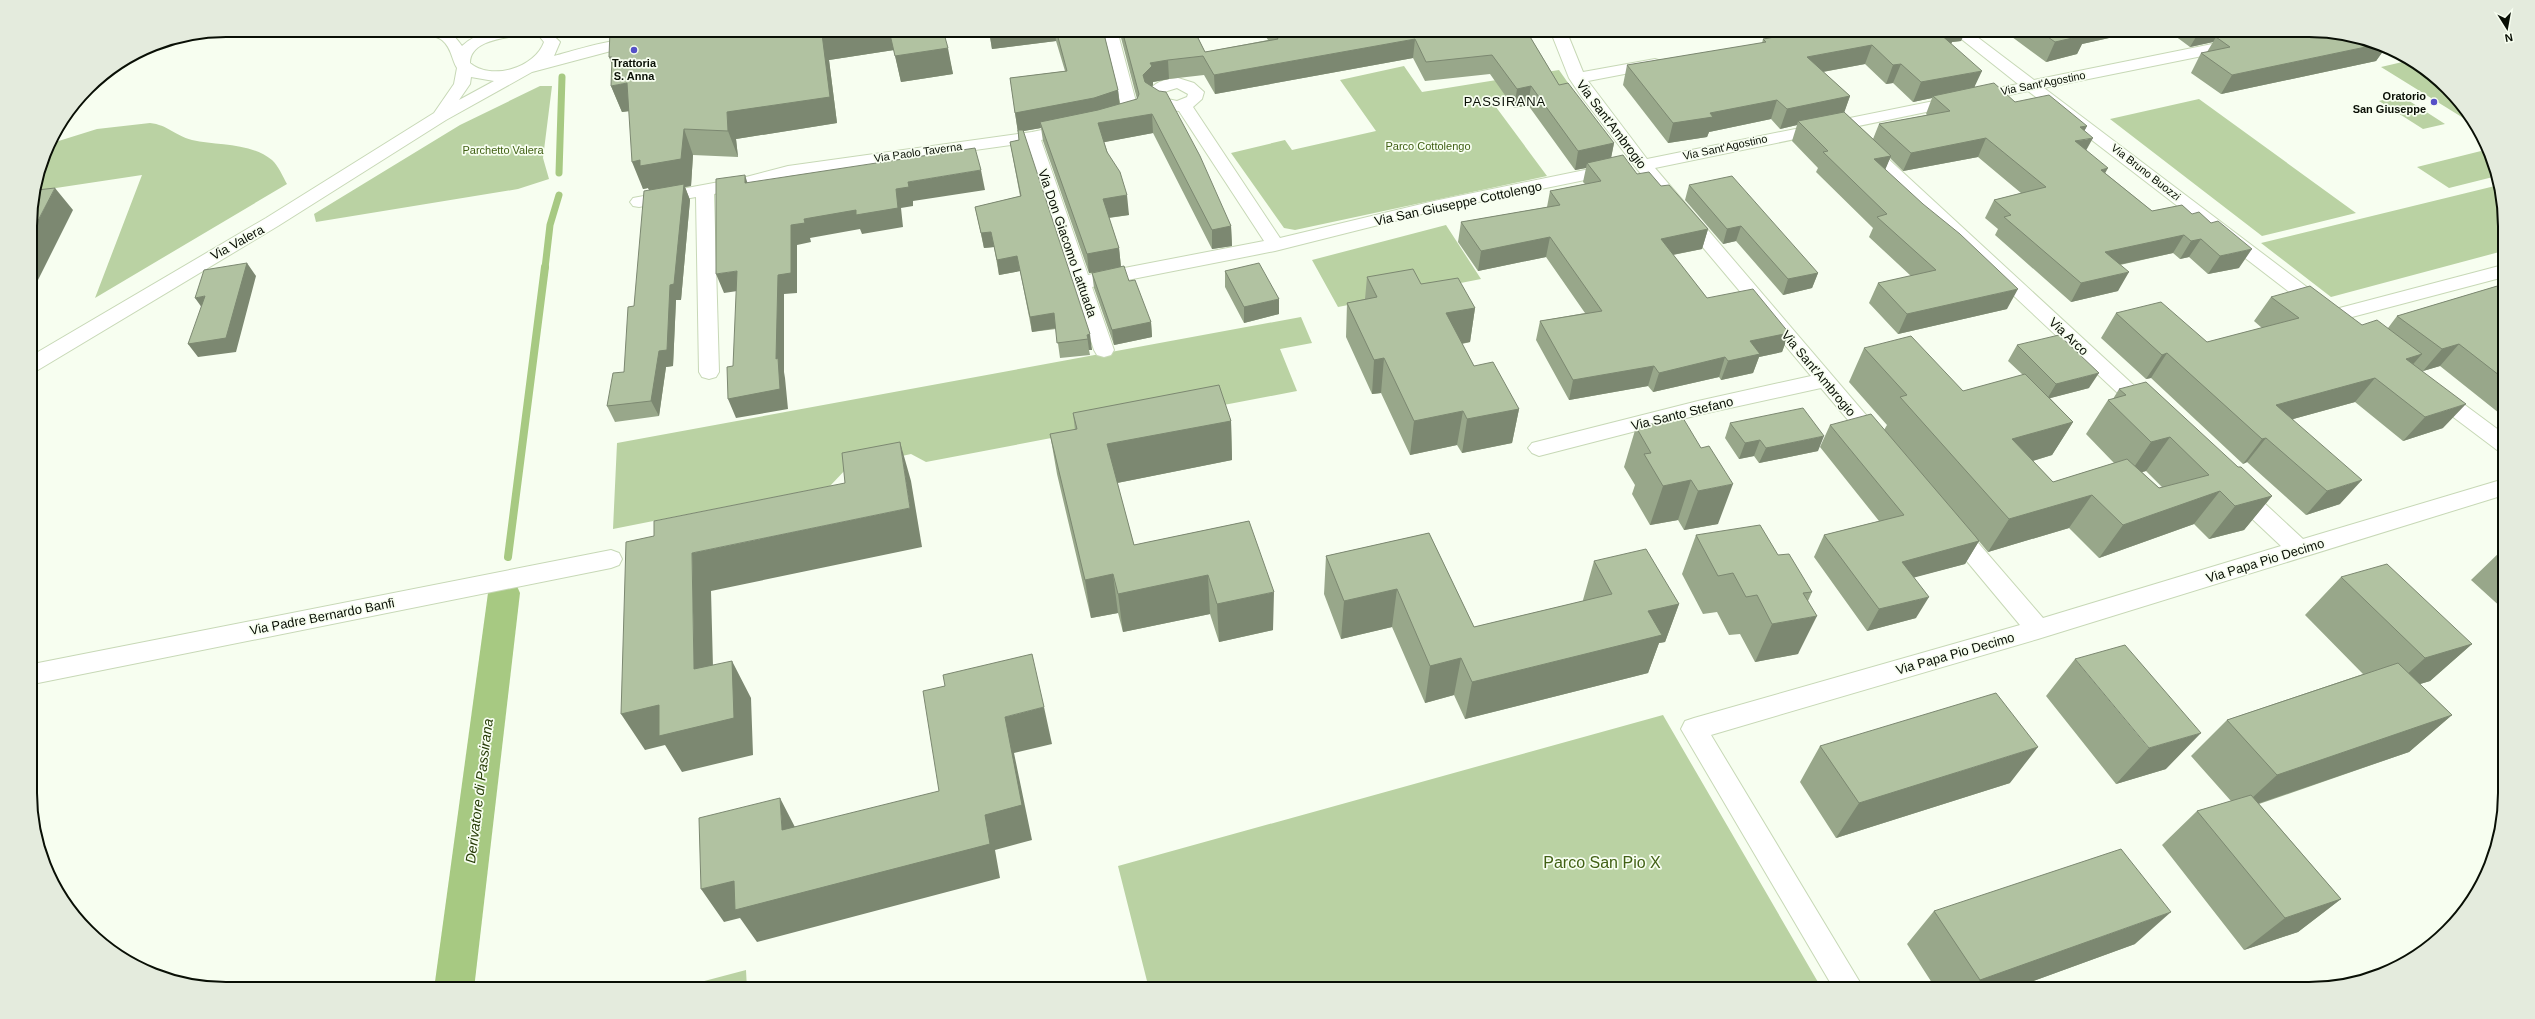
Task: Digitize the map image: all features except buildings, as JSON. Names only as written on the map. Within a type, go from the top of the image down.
[{"type":"street","points":[[448,37],[463,62],[482,75],[491,75],[530,67],[611,46],[656,40]]},
{"type":"street","points":[[463,62],[476,42],[488,37]]},
{"type":"street","points":[[530,67],[549,54],[552,50],[550,37]]},
{"type":"street","points":[[552,37],[570,45],[611,46]]},
{"type":"street","points":[[1111,37],[1131,113]]},
{"type":"street","name":"Via Sant'Ambrogio","points":[[1561,37],[1577,78],[1642,164],[1892,457]]},
{"type":"street","name":"Via Bruno Buozzi","points":[[1968,37],[2033,85],[2352,330]]},
{"type":"street","name":"Via Sant'Agostino","points":[[1642,164],[2251,41],[2244,37]]},
{"type":"street","points":[[1577,78],[1671,61]]},
{"type":"street","name":"Via Valera","points":[[440,116],[462,84],[463,62]]},
{"type":"street","name":"Via Valera","points":[[37,361],[272,222],[440,116],[530,67]]},
{"type":"street","name":"Via Paolo Taverna","points":[[639,202],[704,191],[788,171],[1032,137],[1092,125],[1131,113],[1157,96],[1166,84],[1178,83],[1193,88],[1196,96],[1194,99],[1183,105],[1172,106],[1157,96],[1142,89],[1124,84]]},
{"type":"street","points":[[1183,105],[1275,245]]},
{"type":"street","name":"Via Arco","points":[[1839,123],[2159,420]]},
{"type":"street","name":"Via Don Giacomo Lattuada","points":[[1032,137],[1104,350]]},
{"type":"street","name":"Via San Giuseppe Cottolengo","points":[[1081,282],[1275,245],[1434,206],[1642,164]]},
{"type":"street","points":[[704,191],[709,372]]},
{"type":"street","points":[[2333,316],[2498,273]]},
{"type":"street","name":"Via Santo Stefano","points":[[1539,448],[1698,408],[1826,380]]},
{"type":"street","points":[[2422,383],[2498,440]]},
{"type":"street","points":[[2223,479],[2299,549]]},
{"type":"street","name":"Via Papa Pio Decimo","points":[[1846,982],[1694,729],[2038,629],[2498,490]]},
{"type":"street","points":[[1942,517],[2038,629]]},
{"type":"street","name":"Via Padre Bernardo Banfi","points":[[37,673],[611,559]]},
{"type":"green space","points":[[2404,62],[2443,92],[2464,119],[2381,67]]},
{"type":"green space","name":"Parco Cottolengo","points":[[1404,66],[1422,92],[1559,70],[1573,90],[1493,103],[1547,176],[1295,230],[1284,228],[1231,153],[1285,140],[1292,150],[1376,131],[1340,80]]},
{"type":"green space","name":"Parchetto Valera","points":[[540,86],[552,86],[543,158],[549,179],[518,189],[316,222],[314,214],[460,125]]},
{"type":"green space","points":[[2400,95],[2445,124],[2423,129],[2379,101]]},
{"type":"green space","points":[[2199,99],[2356,213],[2262,236],[2110,119]]},
{"type":"green space","points":[[150,123],[162,126],[180,136],[192,140],[244,147],[263,154],[272,160],[287,184],[95,298],[142,175],[41,190],[43,177],[56,142],[97,129]]},
{"type":"green space","points":[[2481,151],[2483,153],[2492,177],[2449,188],[2417,167]]},
{"type":"green space","points":[[2494,186],[2498,214],[2498,252],[2331,297],[2261,243]]},
{"type":"green space","points":[[1446,225],[1481,279],[1338,307],[1312,260]]},
{"type":"green space","points":[[1301,317],[1312,343],[1280,349],[1297,391],[926,462],[911,454],[847,468],[830,486],[613,529],[617,443]]},
{"type":"green space","name":"Parco San Pio X","points":[[1663,715],[1818,982],[1147,982],[1118,866]]},
{"type":"green space","points":[[746,970],[747,982],[701,982]]},
{"type":"waterway","points":[[559,173],[562,77]]},
{"type":"waterway","points":[[545,268],[550,225],[559,195]]},
{"type":"waterway","points":[[508,557],[545,267]]},
{"type":"waterway","name":"Derivatore di Passirana","points":[[455,982],[504,593]]},
{"type":"place","name":"Trattoria S. Anna","points":[[634,50]]},
{"type":"place","name":"Oratorio San Giuseppe","points":[[2434,102]]},
{"type":"district","name":"PASSIRANA","points":[[1505,101]]}]
